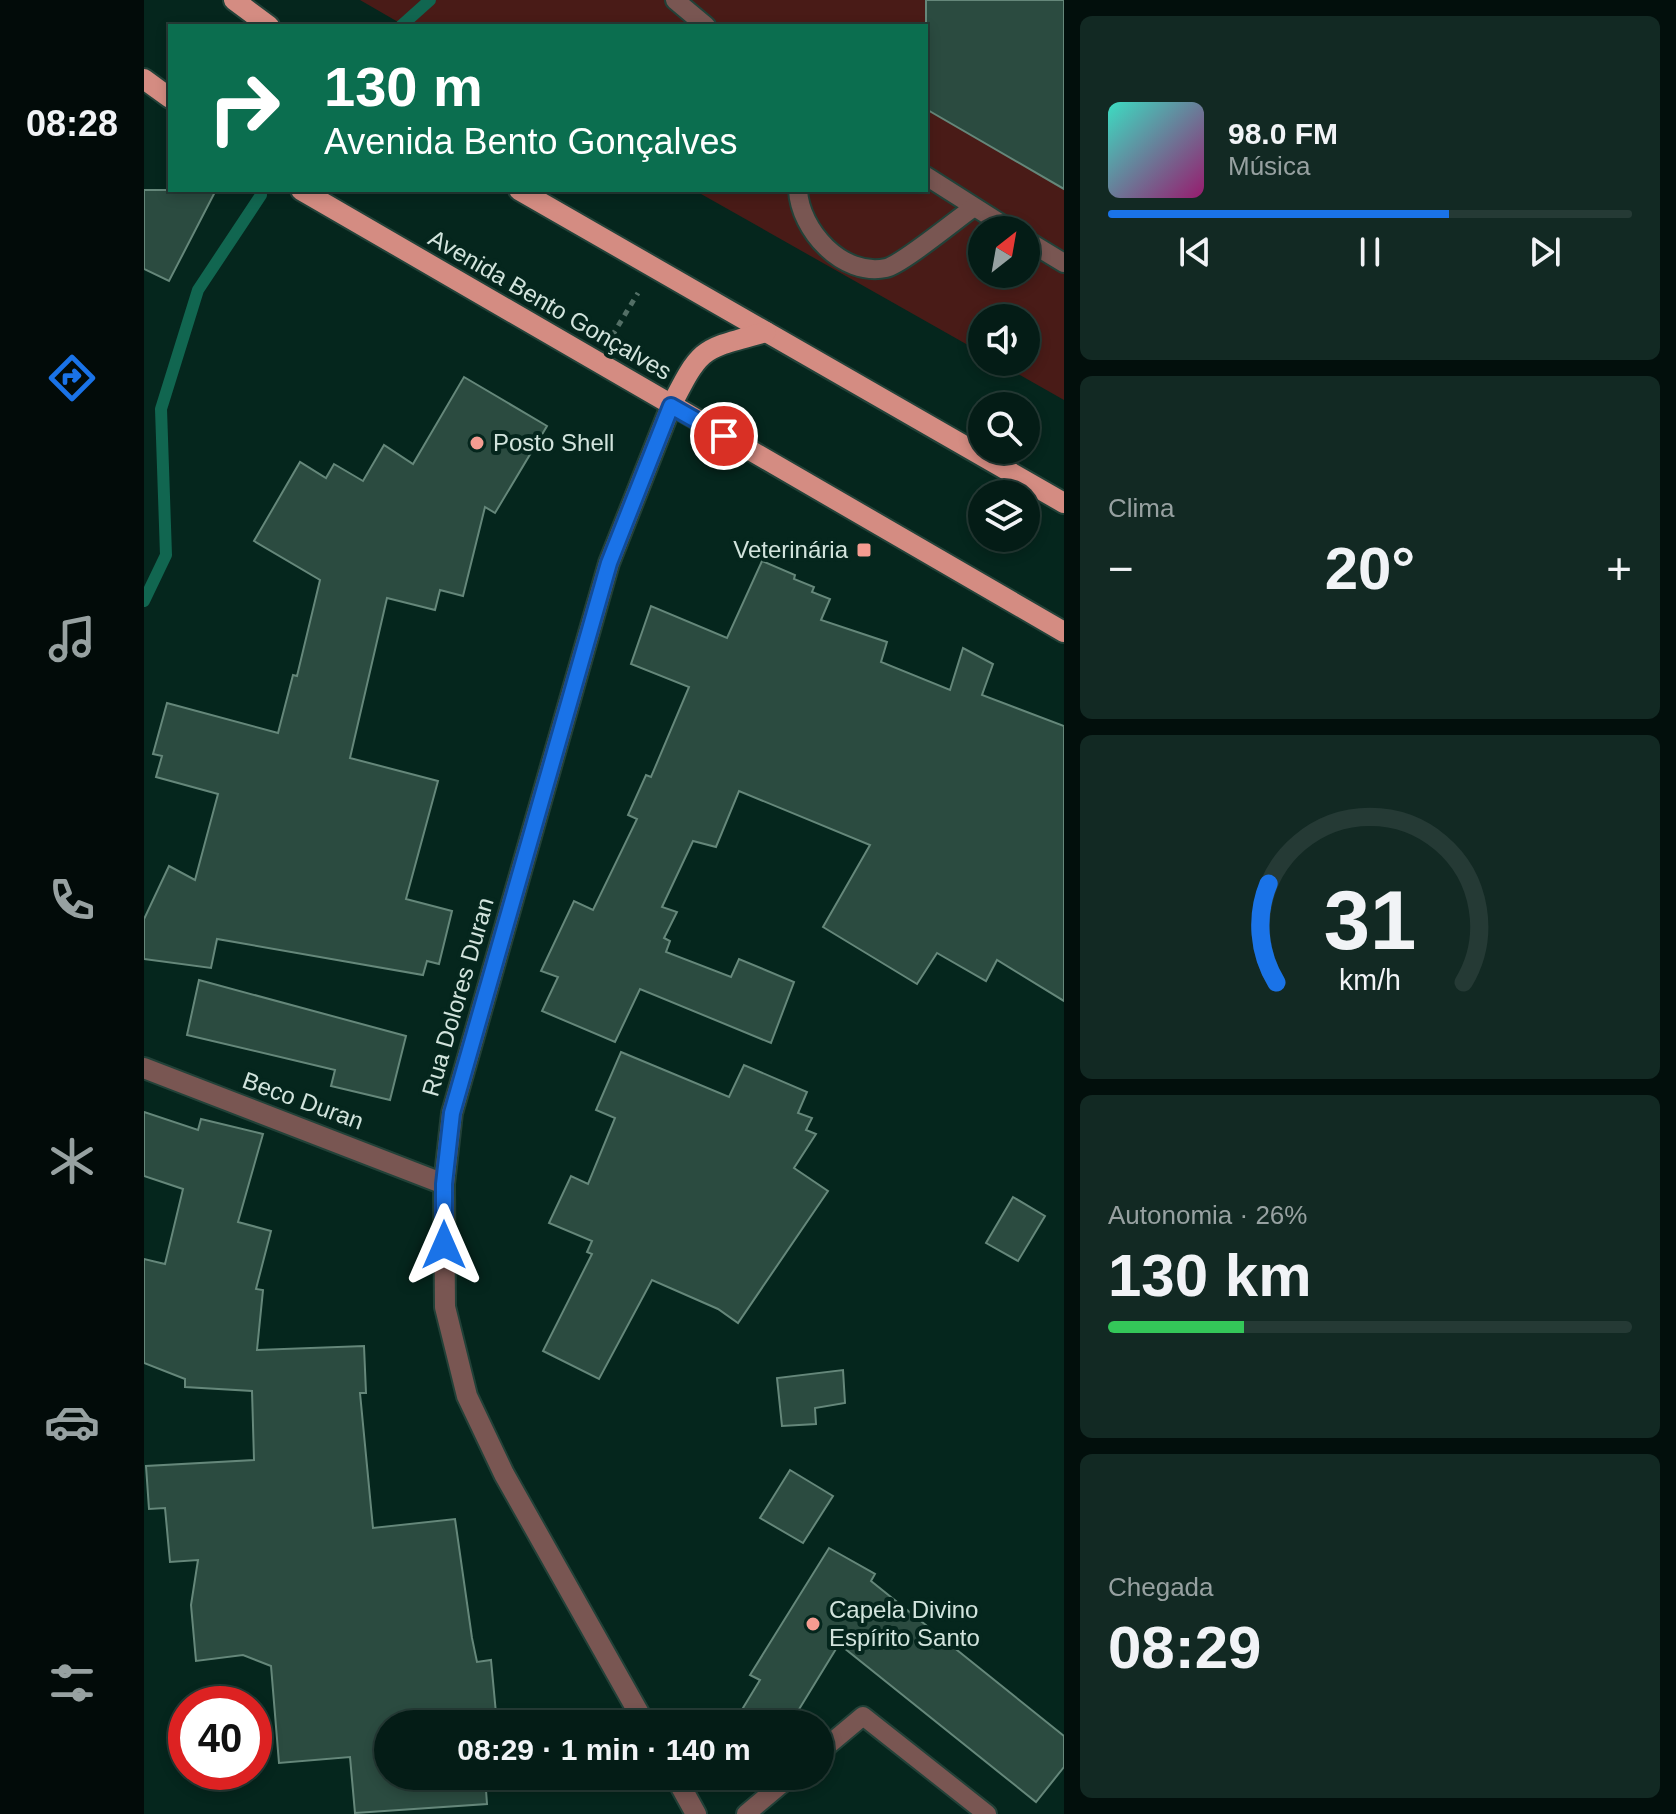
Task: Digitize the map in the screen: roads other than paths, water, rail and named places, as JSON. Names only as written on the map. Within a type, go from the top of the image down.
[{"type":"main road","points":[[234,0],[266,24]]},
{"type":"main road","points":[[144,79],[168,97]]},
{"type":"main road","name":"Avenida Bento Gonçalves","points":[[304,192],[1064,632]]},
{"type":"main road","points":[[522,192],[1064,503]]},
{"type":"main road","points":[[671,406],[694,361],[712,347],[766,332]]},
{"type":"street","name":"Rua Dolores Duran","points":[[637,1710],[504,1474],[467,1396],[445,1307],[444,1184],[452,1113],[609,563],[671,406]]},
{"type":"street","name":"Beco Duran","points":[[144,1068],[444,1184]]},
{"type":"street","points":[[683,1790],[696,1814]]},
{"type":"lane","points":[[675,0],[704,24]]},
{"type":"lane","points":[[928,177],[988,216]]},
{"type":"lane","points":[[798,192],[799,208],[816,240],[857,266],[888,268],[974,207]]},
{"type":"lane","points":[[1040,248],[1064,263]]},
{"type":"lane","points":[[834,1740],[863,1716],[987,1814]]},
{"type":"lane","points":[[746,1814],[774,1790]]},
{"type":"waterway","points":[[403,24],[430,0]]},
{"type":"waterway","points":[[144,601],[166,555],[161,409],[198,290],[261,195]]},
{"type":"place","name":"Posto Shell","points":[[477,443]]},
{"type":"place","name":"Veterinária","points":[[864,550]]},
{"type":"place","name":"Capela Divino Espírito Santo","points":[[813,1624]]}]
